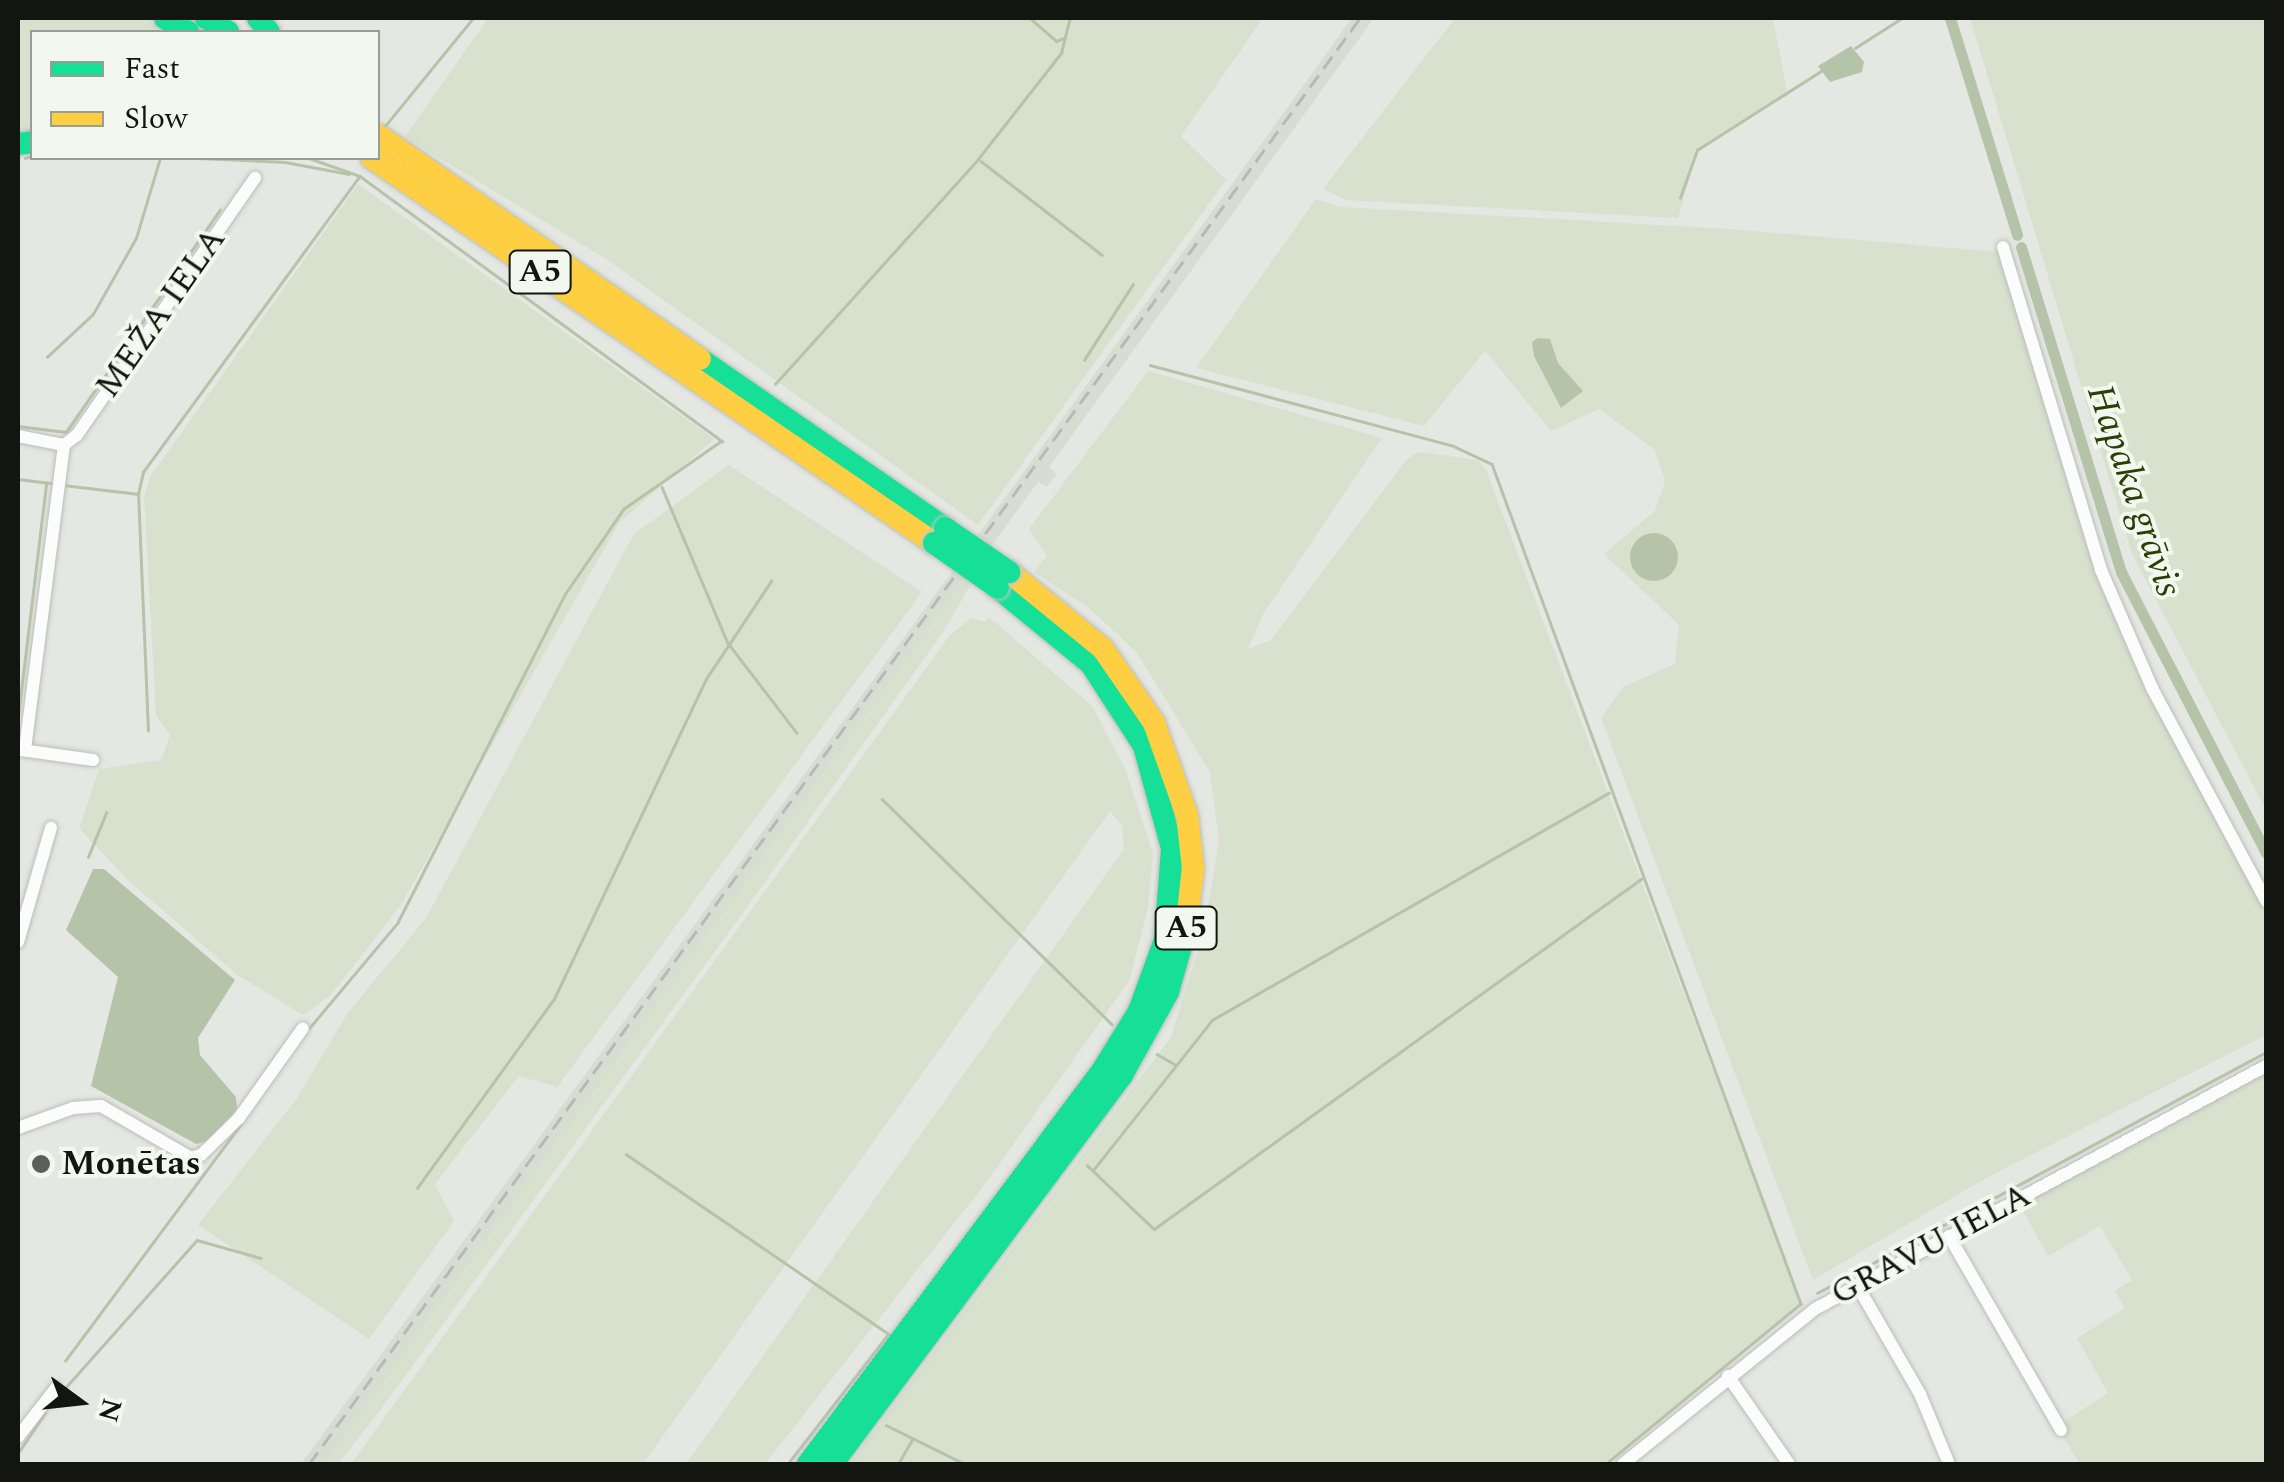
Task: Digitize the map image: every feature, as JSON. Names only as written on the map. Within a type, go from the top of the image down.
[{"type":"highway","name":"A5","points":[[380,136],[1102,649],[1154,723],[1187,816],[1193,868],[1188,920],[1168,992],[1122,1075],[832,1464]]},
{"type":"highway","points":[[364,160],[398,174]]},
{"type":"highway","name":"A5","points":[[375,160],[940,536]]},
{"type":"highway","name":"A5","points":[[808,1464],[1102,1071],[1138,1012],[1165,940],[1172,848],[1144,746],[1091,664],[1003,580]]},
{"type":"street","name":"MEŽA IELA","points":[[64,445],[77,435],[255,178]]},
{"type":"street","points":[[2003,248],[2101,570],[2152,688],[2266,901]]},
{"type":"street","points":[[18,436],[64,445],[21,750],[93,760]]},
{"type":"street","points":[[18,942],[51,828]]},
{"type":"street","points":[[18,1128],[73,1108],[102,1106],[191,1158],[201,1155],[239,1118],[302,1028]]},
{"type":"street","name":"GRAVU IELA","points":[[1623,1464],[1814,1309],[2266,1066]]},
{"type":"street","points":[[1949,1236],[2061,1430]]},
{"type":"street","points":[[1857,1285],[1920,1394],[1949,1464]]},
{"type":"street","points":[[1728,1376],[1789,1464]]},
{"type":"street","points":[[18,1437],[56,1388]]},
{"type":"street","points":[[1640,1450],[1651,1464]]},
{"type":"shaded area","points":[[18,18],[148,18],[167,30],[30,30],[30,132],[18,134]]},
{"type":"shaded area","points":[[488,18],[1263,18],[1181,136],[1226,180],[978,525],[606,259],[405,137]]},
{"type":"shaded area","points":[[1352,18],[1374,18],[1049,467],[1057,474],[1047,487],[1038,482],[990,548],[976,538]]},
{"type":"shaded area","points":[[1455,18],[1773,18],[1787,92],[1697,150],[1678,218],[1346,200],[1323,189]]},
{"type":"shaded area","points":[[1970,18],[2266,18],[2266,810],[2132,554]]},
{"type":"shaded area","points":[[1851,46],[1864,62],[1862,72],[1830,82],[1818,66]]},
{"type":"shaded area","points":[[358,184],[714,439],[619,523],[400,906],[331,995],[303,1015],[236,974],[128,880],[79,828],[99,769],[161,760],[170,735],[156,715],[144,496],[150,477]]},
{"type":"shaded area","points":[[1316,199],[1341,207],[1730,229],[1998,252],[2095,570],[2266,914],[2266,1035],[1986,1178],[1813,1280],[1601,718],[1623,687],[1675,664],[1679,625],[1604,554],[1655,511],[1665,481],[1655,450],[1599,409],[1551,431],[1485,351],[1424,426],[1196,368]]},
{"type":"shaded area","points":[[1550,339],[1558,363],[1583,391],[1561,408],[1534,356],[1532,342]]},
{"type":"shaded area","points":[[1148,371],[1382,438],[1263,614],[1248,649],[1271,640],[1407,459],[1419,452],[1478,460],[1486,470],[1801,1304],[1606,1464],[850,1464],[1171,1037],[1203,934],[1219,841],[1210,772],[1137,653],[1089,608],[1034,572],[1047,556],[1029,529]]},
{"type":"shaded area","points":[[729,465],[922,592],[557,1087],[519,1076],[435,1184],[454,1221],[369,1339],[198,1225],[297,1098],[347,1014],[426,918],[634,534]]},
{"type":"shaded area","points":[[1654,533],[1671,540],[1678,557],[1671,574],[1654,581],[1637,574],[1630,557],[1637,540]]},
{"type":"shaded area","points":[[954,569],[966,577],[350,1428],[323,1464],[301,1464]]},
{"type":"shaded area","points":[[965,578],[972,583],[943,632],[740,917],[381,1409],[338,1464],[323,1464]]},
{"type":"shaded area","points":[[989,617],[1092,706],[1125,768],[1153,854],[1148,908],[1129,981],[988,1180],[765,1464],[686,1464],[1124,849],[1122,826],[1110,811],[643,1464],[351,1464],[950,635],[971,618],[985,622]]},
{"type":"shaded area","points":[[93,869],[104,869],[235,980],[198,1038],[200,1055],[236,1097],[237,1109],[209,1141],[196,1144],[91,1086],[118,977],[66,930]]},
{"type":"shaded area","points":[[2266,1072],[2266,1464],[2080,1464],[2063,1437],[2066,1420],[2108,1393],[2077,1338],[2125,1308],[2115,1291],[2132,1280],[2100,1226],[2048,1256],[2019,1204]]},
{"type":"waterway","points":[[385,126],[473,18]]},
{"type":"waterway","points":[[1030,18],[1056,41],[1064,38]]},
{"type":"waterway","points":[[775,384],[978,159],[1061,53],[1070,18]]},
{"type":"waterway","points":[[1855,48],[1902,18]]},
{"type":"waterway","name":"Hapaka grāvis","points":[[1950,18],[2017,235]]},
{"type":"waterway","points":[[1680,198],[1697,150],[1821,71]]},
{"type":"waterway","points":[[25,158],[30,157]]},
{"type":"waterway","points":[[47,357],[93,314],[136,238],[159,160]]},
{"type":"waterway","points":[[242,160],[285,162],[349,174]]},
{"type":"waterway","points":[[309,1029],[398,923],[565,595],[624,509],[722,441],[360,176],[315,160]]},
{"type":"waterway","points":[[981,161],[1102,255]]},
{"type":"waterway","points":[[148,731],[138,494],[143,472],[359,177]]},
{"type":"waterway","points":[[18,426],[66,432],[220,210]]},
{"type":"waterway","name":"Hapaka grāvis","points":[[2021,247],[2121,572],[2266,853]]},
{"type":"waterway","points":[[1084,360],[1133,284]]},
{"type":"waterway","points":[[1150,365],[1451,445],[1492,464],[1801,1304],[1606,1464]]},
{"type":"waterway","points":[[18,479],[52,483]]},
{"type":"waterway","points":[[18,716],[46,483]]},
{"type":"waterway","points":[[63,485],[138,494]]},
{"type":"waterway","points":[[662,487],[728,643],[797,733]]},
{"type":"waterway","points":[[417,1188],[554,999],[706,679],[771,581]]},
{"type":"waterway","points":[[1094,1169],[1212,1020],[1609,793]]},
{"type":"waterway","points":[[882,799],[1112,1024]]},
{"type":"waterway","points":[[88,857],[106,813]]},
{"type":"waterway","points":[[1087,1165],[1154,1229],[1641,879]]},
{"type":"waterway","points":[[1817,1293],[2266,1052]]},
{"type":"waterway","points":[[1157,1054],[1174,1064]]},
{"type":"waterway","points":[[65,1361],[240,1125]]},
{"type":"waterway","points":[[626,1154],[889,1334],[788,1464]]},
{"type":"waterway","points":[[49,1406],[197,1240],[261,1258]]},
{"type":"waterway","points":[[18,1453],[45,1413]]},
{"type":"waterway","points":[[886,1425],[965,1464]]},
{"type":"waterway","points":[[898,1464],[912,1440]]},
{"type":"railway","points":[[309,1464],[1360,18]]},
{"type":"traffic: fast","points":[[165,18],[185,30]]},
{"type":"traffic: fast","points":[[206,18],[225,30]]},
{"type":"traffic: fast","points":[[258,18],[267,30]]},
{"type":"traffic: fast","points":[[18,144],[30,142]]},
{"type":"traffic: fast","points":[[700,359],[945,528]]},
{"type":"traffic: fast","points":[[945,528],[1009,572]]},
{"type":"traffic: fast","points":[[934,543],[998,588]]},
{"type":"traffic: fast","points":[[808,1464],[1102,1071],[1139,1011],[1165,940],[1172,848],[1144,746],[1091,664],[998,588]]},
{"type":"traffic: fast","points":[[832,1464],[1122,1075],[1168,992],[1186,929]]},
{"type":"traffic: slow","points":[[380,136],[700,359]]},
{"type":"traffic: slow","points":[[375,160],[934,543]]},
{"type":"traffic: slow","points":[[1009,572],[1103,649],[1154,723],[1187,815],[1193,868],[1186,929]]},
{"type":"place","name":"Monētas","points":[[41,1164]]}]
